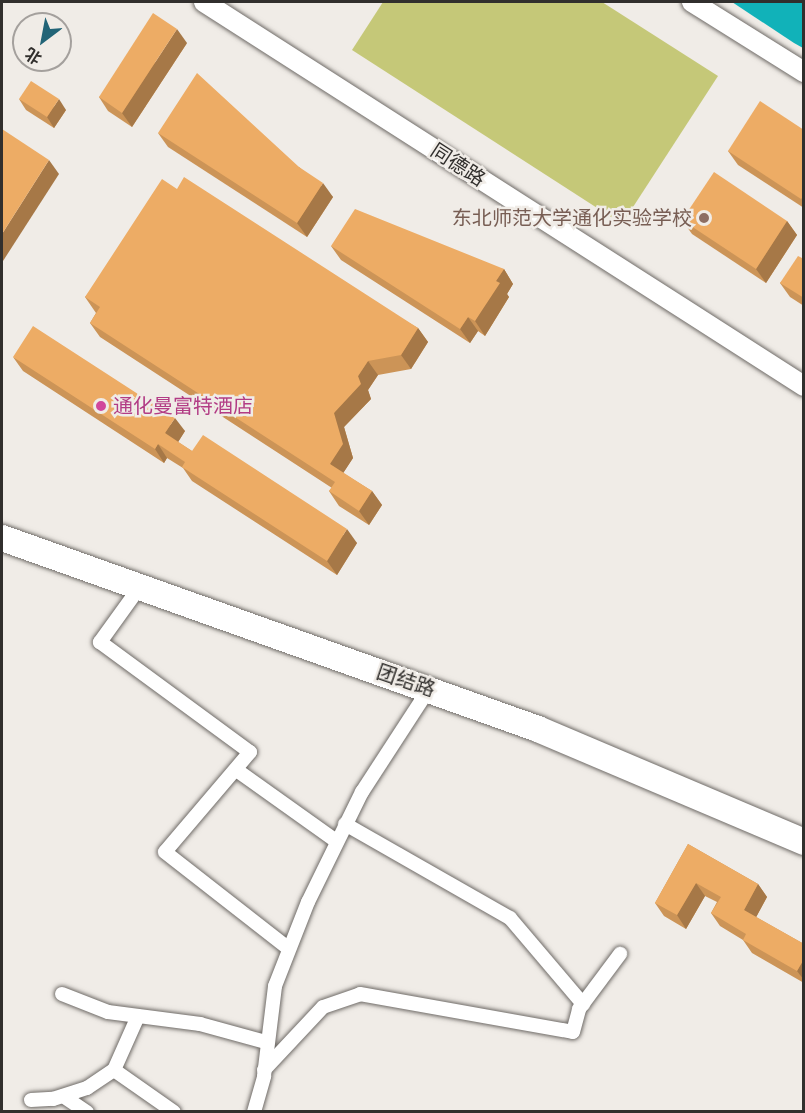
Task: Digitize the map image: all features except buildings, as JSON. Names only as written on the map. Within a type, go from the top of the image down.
[{"type":"highway","name":"团结路","points":[[2,523],[521,708],[804,826]]},
{"type":"highway","name":"团结路","points":[[2,538],[429,689],[607,756],[804,842]]},
{"type":"main road","name":"同德路","points":[[204,2],[804,386]]},
{"type":"main road","name":"同德路","points":[[229,2],[804,371]]},
{"type":"main road","points":[[692,2],[804,72]]},
{"type":"street","points":[[139,588],[100,642],[250,752],[238,771],[165,852],[290,949]]},
{"type":"street","points":[[254,1112],[264,1070],[275,986],[290,949],[345,824],[380,761],[429,689]]},
{"type":"street","points":[[238,771],[336,841]]},
{"type":"street","points":[[345,824],[510,918],[583,1004]]},
{"type":"street","points":[[264,1070],[323,1007],[352,995],[368,994],[573,1032],[583,1004],[620,954]]},
{"type":"street","points":[[62,994],[108,1012],[200,1024],[266,1042]]},
{"type":"street","points":[[31,1100],[63,1096],[87,1088],[114,1070],[138,1016]]},
{"type":"street","points":[[114,1070],[174,1112]]},
{"type":"street","points":[[63,1096],[87,1112]]},
{"type":"green space","points":[[383,2],[602,2],[718,76],[622,224],[352,50]]},
{"type":"water","points":[[732,2],[803,2],[803,48],[794,43]]},
{"type":"place","name":"东北师范大学通化实验学校","points":[[704,218]]},
{"type":"place","name":"通化曼富特酒店","points":[[101,406]]}]
